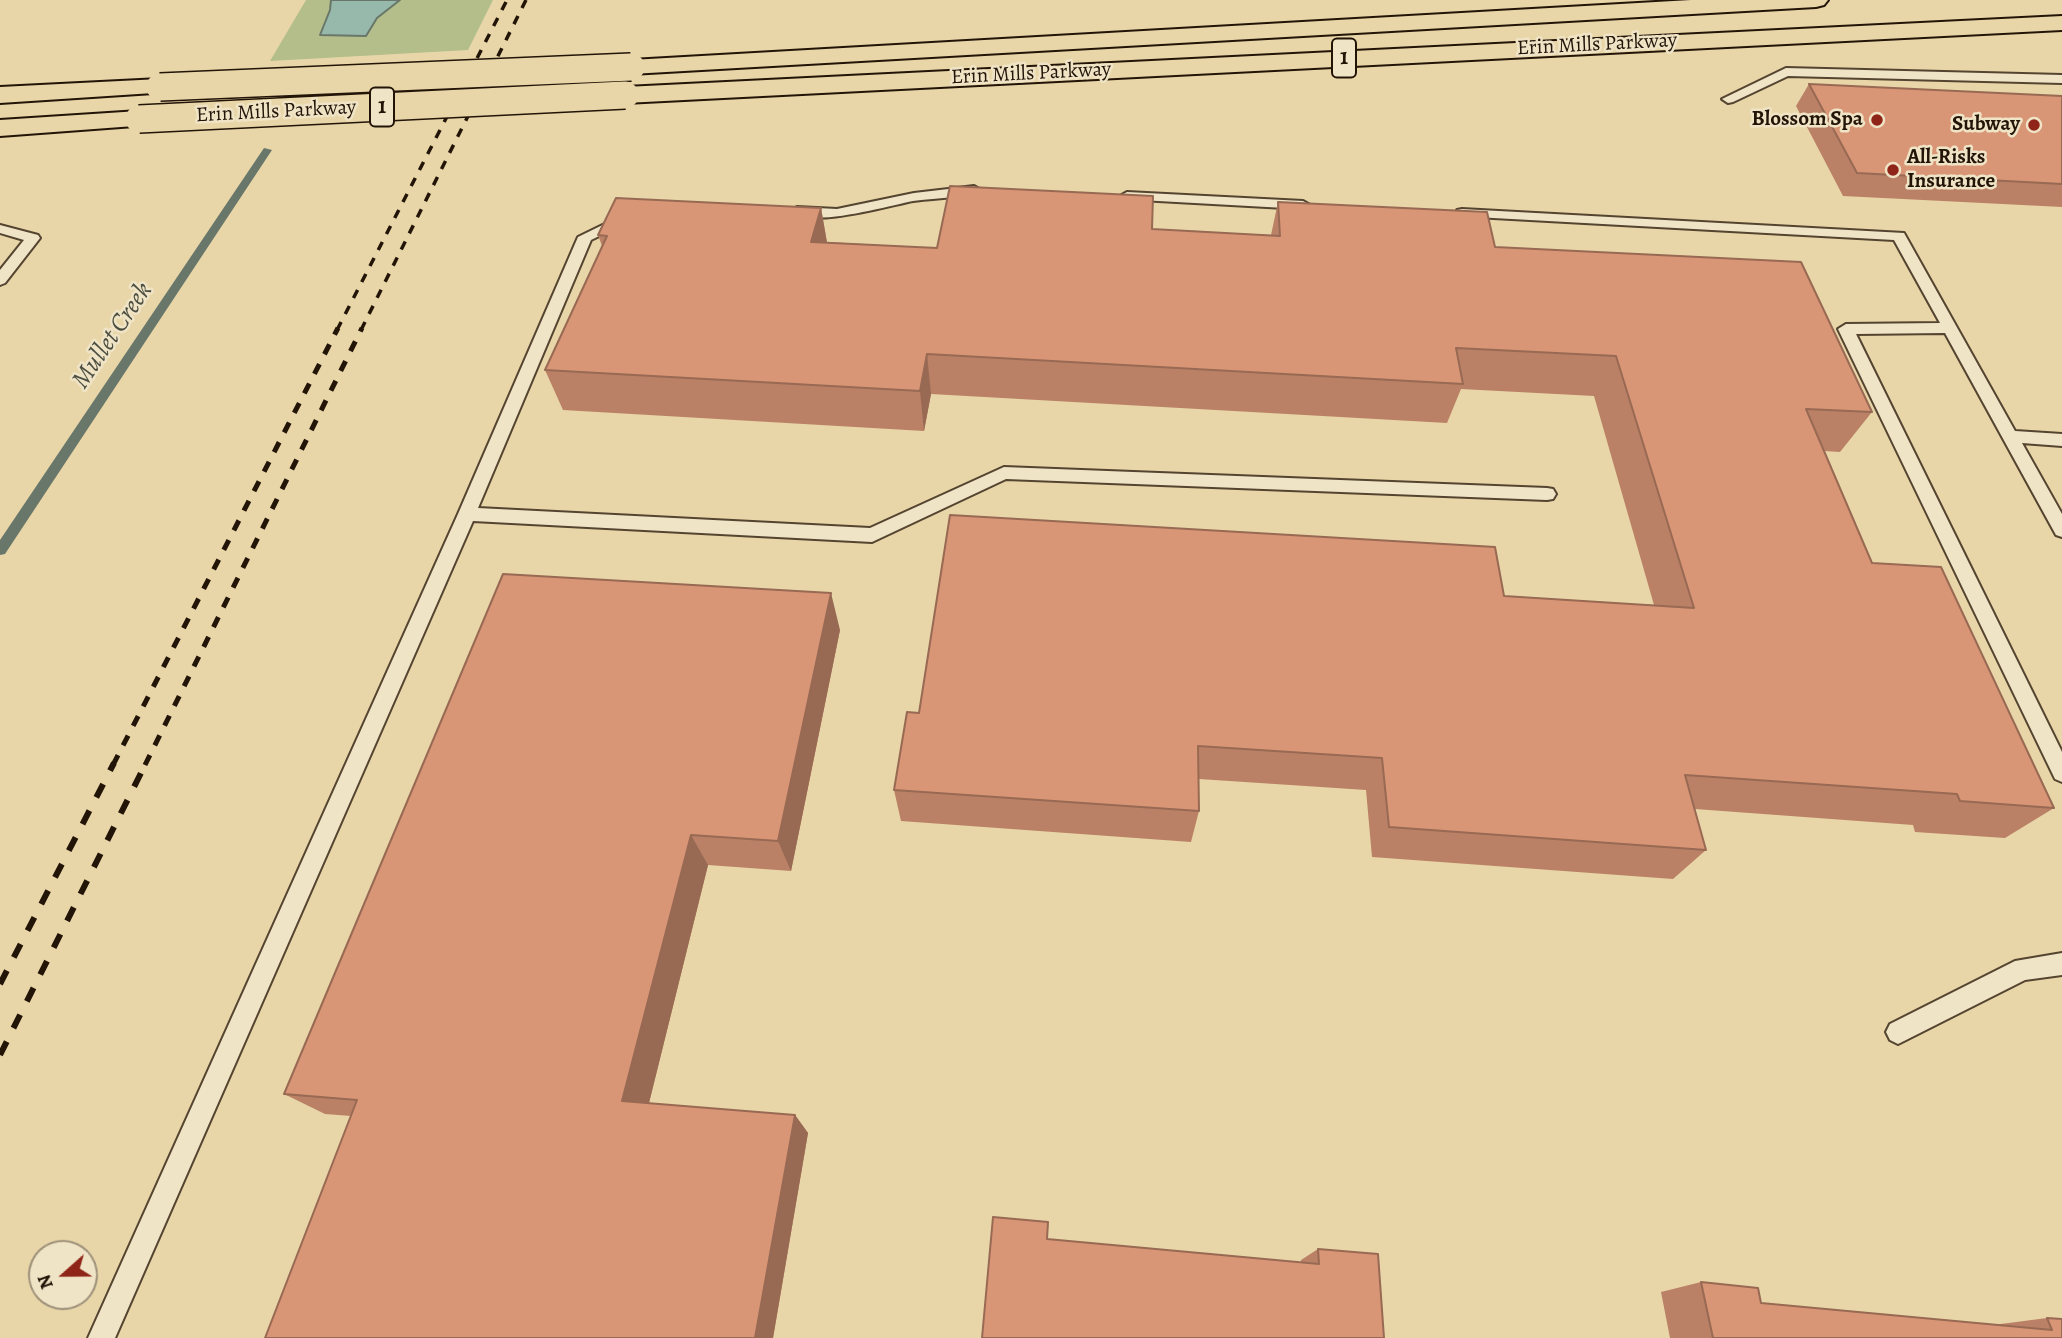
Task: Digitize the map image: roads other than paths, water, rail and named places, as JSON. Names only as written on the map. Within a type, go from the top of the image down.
[{"type":"main road","name":"Erin Mills Parkway","points":[[0,95],[631,67],[1816,0]]},
{"type":"main road","name":"Erin Mills Parkway","points":[[0,128],[2062,23]]},
{"type":"lane","points":[[1728,99],[1786,72],[2062,79]]},
{"type":"lane","points":[[785,211],[837,213],[914,197],[986,189]]},
{"type":"lane","points":[[1108,195],[1324,206]]},
{"type":"lane","points":[[101,1338],[467,514],[585,237],[642,210]]},
{"type":"lane","points":[[1444,212],[1899,236],[2062,530]]},
{"type":"lane","points":[[0,229],[33,238],[0,280]]},
{"type":"lane","points":[[1949,328],[1846,329],[2062,773]]},
{"type":"lane","points":[[2009,436],[2062,440]]},
{"type":"lane","points":[[467,514],[872,536],[1004,472],[1547,494]]},
{"type":"lane","points":[[1898,1032],[2023,969],[2062,964]]},
{"type":"waterway","name":"Mullet Creek","points":[[0,550],[267,150]]},
{"type":"railway","points":[[337,330],[507,0]]},
{"type":"railway","points":[[362,328],[526,0]]},
{"type":"railway","points":[[113,765],[338,328]]},
{"type":"railway","points":[[145,765],[362,328]]},
{"type":"railway","points":[[0,984],[114,763]]},
{"type":"railway","points":[[0,1055],[145,765]]},
{"type":"place","name":"Blossom Spa","points":[[1877,120]]},
{"type":"place","name":"Subway","points":[[2034,125]]},
{"type":"place","name":"All-Risks Insurance","points":[[1893,170]]}]
